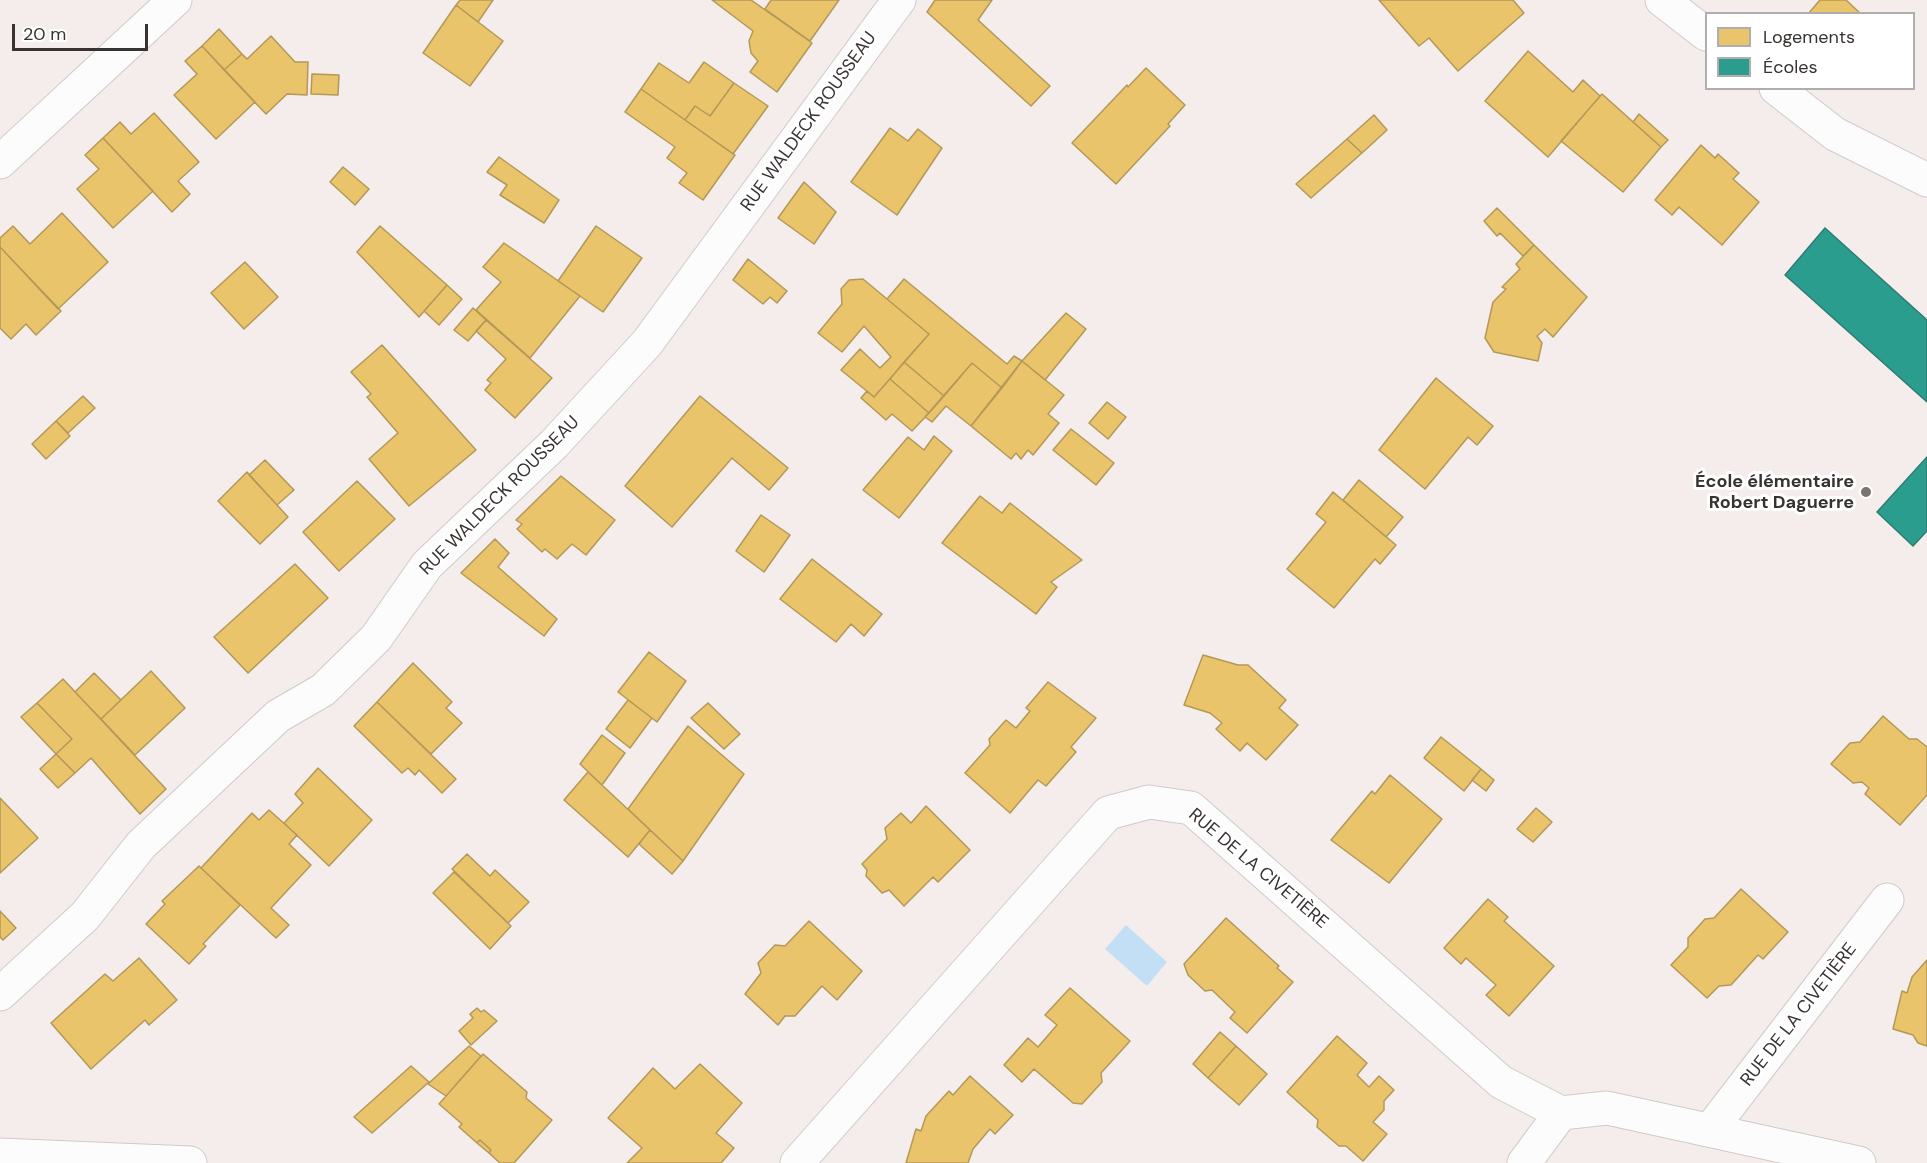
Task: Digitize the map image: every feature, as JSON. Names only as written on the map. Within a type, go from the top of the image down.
[{"type":"street","points":[[0,162],[175,0]]},
{"type":"street","name":"RUE WALDECK ROUSSEAU","points":[[0,994],[85,916],[141,845],[278,716],[323,690],[376,638],[428,565],[554,444],[647,343],[899,0]]},
{"type":"street","points":[[1662,0],[1705,32]]},
{"type":"street","points":[[1779,90],[1835,134],[1927,180]]},
{"type":"street","name":"RUE DE LA CIVETIÈRE","points":[[797,1163],[1108,813],[1149,802],[1191,808],[1501,1082],[1561,1113]]},
{"type":"street","name":"RUE DE LA CIVETIÈRE","points":[[1710,1130],[1887,900]]},
{"type":"street","points":[[1524,1163],[1561,1113],[1607,1108],[1858,1163]]},
{"type":"street","points":[[0,1155],[190,1163]]},
{"type":"water","points":[[1126,925],[1167,962],[1147,986],[1105,949]]},
{"type":"building: Logements","points":[[460,0],[493,0],[478,22],[456,5]]},
{"type":"building: Logements","points":[[712,0],[751,0],[812,43],[777,92],[750,72],[758,61],[751,53],[749,41],[753,31]]},
{"type":"building: Logements","points":[[771,0],[839,0],[810,41],[765,9]]},
{"type":"building: Logements","points":[[935,0],[992,0],[978,20],[1050,86],[1031,106],[927,12]]},
{"type":"building: Logements","points":[[1379,0],[1513,0],[1524,13],[1458,71],[1429,38],[1419,46]]},
{"type":"building: Logements","points":[[1820,0],[1846,0],[1859,12],[1810,12]]},
{"type":"building: Logements","points":[[456,5],[503,41],[470,86],[423,53]]},
{"type":"building: Logements","points":[[219,29],[242,54],[224,70],[202,46]]},
{"type":"building: Logements","points":[[271,36],[295,62],[308,62],[307,95],[287,94],[266,114],[224,70],[242,54],[247,59]]},
{"type":"building: Logements","points":[[202,46],[255,102],[216,139],[174,95],[197,74],[185,61]]},
{"type":"building: Logements","points":[[1528,51],[1573,92],[1583,80],[1600,96],[1548,157],[1485,101]]},
{"type":"building: Logements","points":[[704,62],[734,83],[710,116],[695,106],[685,120],[641,89],[659,63],[689,83]]},
{"type":"building: Logements","points":[[1146,68],[1185,105],[1168,124],[1170,126],[1116,184],[1072,143]]},
{"type":"building: Logements","points":[[312,74],[339,75],[338,95],[311,94]]},
{"type":"building: Logements","points":[[734,83],[768,106],[733,154],[685,120],[695,106],[710,116]]},
{"type":"building: Logements","points":[[641,89],[735,155],[703,200],[679,183],[687,173],[667,158],[675,147],[625,112]]},
{"type":"building: Logements","points":[[1602,94],[1661,147],[1623,192],[1561,141]]},
{"type":"building: Logements","points":[[154,113],[199,162],[178,181],[190,194],[172,212],[103,138],[120,122],[131,134]]},
{"type":"building: Logements","points":[[1639,114],[1668,140],[1661,147],[1633,122]]},
{"type":"building: Logements","points":[[1374,115],[1387,130],[1362,153],[1347,139]]},
{"type":"building: Logements","points":[[890,128],[908,141],[918,129],[942,148],[897,215],[851,182]]},
{"type":"building: Logements","points":[[103,138],[153,191],[113,228],[77,189],[99,169],[85,155]]},
{"type":"building: Logements","points":[[1347,139],[1362,153],[1311,198],[1296,184]]},
{"type":"building: Logements","points":[[1701,145],[1715,158],[1718,154],[1739,173],[1733,179],[1759,202],[1722,245],[1679,207],[1672,215],[1655,200]]},
{"type":"building: Logements","points":[[499,157],[559,200],[544,223],[500,195],[507,185],[487,172]]},
{"type":"building: Logements","points":[[343,167],[369,189],[355,205],[330,182]]},
{"type":"building: Logements","points":[[804,182],[836,212],[814,244],[778,218]]},
{"type":"building: Logements","points":[[1497,208],[1534,245],[1523,256],[1500,233],[1497,236],[1484,221]]},
{"type":"building: Logements","points":[[62,213],[108,262],[58,309],[0,247],[0,238],[13,226],[30,244]]},
{"type":"building: Logements","points":[[380,226],[447,285],[419,317],[357,252]]},
{"type":"building: Logements","points":[[596,226],[642,258],[603,312],[558,281]]},
{"type":"building: Logements","points":[[504,243],[580,296],[530,358],[476,310],[501,282],[483,267]]},
{"type":"building: Logements","points":[[1534,245],[1587,297],[1553,337],[1545,329],[1537,336],[1542,343],[1538,361],[1494,352],[1485,338],[1493,302],[1506,289],[1502,287],[1520,269],[1516,264]]},
{"type":"building: Logements","points":[[0,247],[61,311],[36,335],[26,324],[11,339],[0,328]]},
{"type":"building: Logements","points":[[748,259],[787,291],[777,303],[770,297],[763,304],[733,280]]},
{"type":"building: Logements","points":[[245,262],[278,297],[244,329],[211,293]]},
{"type":"building: Logements","points":[[863,279],[929,334],[874,397],[841,370],[860,349],[880,368],[891,357],[864,326],[842,352],[818,333],[842,304],[841,289],[849,280]]},
{"type":"building: Logements","points":[[904,279],[1007,364],[1014,356],[1022,361],[1002,388],[972,363],[944,396],[904,362],[929,334],[887,299]]},
{"type":"building: Logements","points":[[447,285],[462,299],[439,325],[424,311]]},
{"type":"building: Logements","points":[[473,308],[486,320],[468,341],[454,330]]},
{"type":"building: Logements","points":[[1066,313],[1086,329],[1045,380],[1022,361]]},
{"type":"building: Logements","points":[[486,320],[552,378],[515,418],[485,390],[491,383],[487,380],[506,359],[476,331]]},
{"type":"building: Logements","points":[[382,345],[476,450],[409,506],[369,459],[398,433],[367,397],[371,394],[351,372]]},
{"type":"building: Logements","points":[[1022,361],[1064,395],[1048,414],[1059,423],[1033,455],[1028,450],[1021,459],[1016,453],[1011,459],[971,426]]},
{"type":"building: Logements","points":[[904,362],[944,396],[929,413],[890,379]]},
{"type":"building: Logements","points":[[972,363],[1002,388],[971,426],[946,406],[932,422],[925,417]]},
{"type":"building: Logements","points":[[1436,378],[1493,426],[1477,445],[1468,437],[1425,489],[1379,450]]},
{"type":"building: Logements","points":[[890,379],[929,413],[912,431],[892,414],[886,420],[861,398],[867,391],[874,397]]},
{"type":"building: Logements","points":[[83,396],[95,408],[68,433],[56,421]]},
{"type":"building: Logements","points":[[700,396],[788,468],[769,490],[732,458],[672,527],[625,486]]},
{"type":"building: Logements","points":[[1107,402],[1126,417],[1108,439],[1089,423]]},
{"type":"building: Logements","points":[[56,421],[70,436],[46,459],[32,444]]},
{"type":"building: Logements","points":[[1071,429],[1114,463],[1096,485],[1053,450]]},
{"type":"building: Logements","points":[[934,436],[952,451],[899,518],[863,490],[908,437],[924,450]]},
{"type":"building: Logements","points":[[265,460],[294,490],[277,505],[249,475]]},
{"type":"building: Logements","points":[[247,472],[288,517],[260,544],[218,501]]},
{"type":"building: Logements","points":[[561,476],[615,520],[586,555],[572,544],[557,559],[545,549],[542,552],[517,529],[522,524],[516,520]]},
{"type":"building: Logements","points":[[1359,480],[1403,517],[1386,537],[1343,500]]},
{"type":"building: Logements","points":[[357,481],[395,519],[339,571],[303,532]]},
{"type":"building: Logements","points":[[1333,492],[1396,545],[1380,564],[1375,559],[1334,608],[1287,569],[1326,522],[1316,514]]},
{"type":"building: Logements","points":[[980,496],[1002,513],[1010,503],[1082,560],[1051,582],[1057,587],[1036,614],[942,543]]},
{"type":"building: Logements","points":[[761,515],[790,535],[764,572],[736,551]]},
{"type":"building: Logements","points":[[495,539],[509,553],[498,567],[557,619],[544,636],[461,573]]},
{"type":"building: Logements","points":[[812,559],[882,614],[864,636],[851,624],[836,642],[780,599]]},
{"type":"building: Logements","points":[[295,564],[328,598],[248,673],[214,637]]},
{"type":"building: Logements","points":[[649,652],[686,681],[657,722],[618,692]]},
{"type":"building: Logements","points":[[1203,655],[1238,665],[1248,665],[1286,700],[1279,708],[1298,725],[1266,760],[1247,743],[1240,751],[1216,729],[1222,723],[1210,713],[1184,705]]},
{"type":"building: Logements","points":[[413,663],[452,702],[446,708],[462,723],[431,754],[377,702]]},
{"type":"building: Logements","points":[[151,671],[185,708],[135,755],[101,719]]},
{"type":"building: Logements","points":[[94,673],[121,700],[101,719],[75,692]]},
{"type":"building: Logements","points":[[63,679],[166,789],[140,814],[91,758],[75,773],[56,754],[72,739],[37,703]]},
{"type":"building: Logements","points":[[1048,682],[1096,718],[1071,747],[1076,752],[1046,786],[1038,780],[1010,813],[965,773],[990,745],[989,739],[1006,720],[1016,728],[1030,711],[1026,708]]},
{"type":"building: Logements","points":[[628,700],[652,718],[630,748],[606,729]]},
{"type":"building: Logements","points":[[377,702],[456,779],[442,793],[419,770],[415,775],[408,768],[402,773],[354,726]]},
{"type":"building: Logements","points":[[37,703],[72,739],[56,754],[21,717]]},
{"type":"building: Logements","points":[[708,703],[740,734],[724,749],[691,718]]},
{"type":"building: Logements","points":[[1883,716],[1909,739],[1917,739],[1927,747],[1927,795],[1900,825],[1865,794],[1869,788],[1862,782],[1853,783],[1831,764],[1850,743],[1860,742]]},
{"type":"building: Logements","points":[[688,726],[744,774],[683,861],[628,809]]},
{"type":"building: Logements","points":[[602,735],[625,753],[602,785],[580,764]]},
{"type":"building: Logements","points":[[1441,737],[1481,769],[1464,791],[1424,758]]},
{"type":"building: Logements","points":[[56,754],[75,773],[58,788],[40,769]]},
{"type":"building: Logements","points":[[318,768],[372,820],[329,866],[284,823],[303,803],[295,794]]},
{"type":"building: Logements","points":[[1481,769],[1494,780],[1486,791],[1472,780]]},
{"type":"building: Logements","points":[[588,772],[650,830],[628,857],[564,800]]},
{"type":"building: Logements","points":[[1390,775],[1442,819],[1389,883],[1331,840],[1372,791],[1375,794]]},
{"type":"building: Logements","points":[[0,798],[38,838],[0,873]]},
{"type":"building: Logements","points":[[926,806],[970,850],[938,882],[933,877],[904,906],[889,890],[882,893],[866,876],[867,870],[862,864],[887,839],[885,828],[901,813],[911,823]]},
{"type":"building: Logements","points":[[1536,808],[1552,822],[1533,842],[1517,829]]},
{"type":"building: Logements","points":[[269,810],[297,835],[289,844],[311,865],[271,908],[289,925],[276,938],[201,868],[252,813],[259,820]]},
{"type":"building: Logements","points":[[650,830],[683,861],[672,874],[639,844]]},
{"type":"building: Logements","points":[[467,854],[490,876],[495,870],[529,902],[508,923],[452,869]]},
{"type":"building: Logements","points":[[199,866],[240,905],[203,944],[206,946],[189,964],[146,924],[165,904],[162,901]]},
{"type":"building: Logements","points":[[454,872],[511,926],[490,949],[433,893]]},
{"type":"building: Logements","points":[[1741,889],[1788,932],[1763,959],[1758,955],[1731,985],[1719,986],[1707,998],[1671,965],[1688,947],[1688,938],[1705,919],[1714,918]]},
{"type":"building: Logements","points":[[1488,899],[1508,917],[1504,921],[1554,966],[1509,1016],[1486,995],[1496,985],[1466,958],[1461,964],[1444,948]]},
{"type":"building: Logements","points":[[0,911],[16,928],[3,940],[0,937]]},
{"type":"building: Logements","points":[[1226,918],[1279,966],[1277,968],[1293,982],[1247,1033],[1230,1018],[1235,1012],[1212,990],[1205,991],[1188,975],[1184,964]]},
{"type":"building: Logements","points":[[809,921],[862,971],[837,1000],[822,986],[795,1016],[785,1016],[778,1025],[745,994],[761,973],[758,963],[775,945],[785,946]]},
{"type":"building: Logements","points":[[139,958],[177,1000],[149,1025],[145,1020],[91,1069],[51,1023],[105,974],[113,981]]},
{"type":"building: Logements","points":[[1927,960],[1927,1046],[1918,1043],[1913,1035],[1893,1029],[1902,991],[1907,993],[1912,977]]},
{"type":"building: Logements","points":[[1070,988],[1130,1041],[1101,1073],[1102,1082],[1082,1104],[1073,1103],[1034,1069],[1022,1082],[1004,1065],[1028,1038],[1038,1047],[1057,1025],[1045,1015]]},
{"type":"building: Logements","points":[[477,1008],[481,1012],[484,1010],[497,1021],[471,1045],[459,1031],[473,1018],[470,1014]]},
{"type":"building: Logements","points":[[1220,1032],[1236,1046],[1208,1078],[1193,1064]]},
{"type":"building: Logements","points":[[1337,1036],[1367,1063],[1357,1075],[1369,1087],[1379,1076],[1394,1090],[1384,1101],[1384,1110],[1373,1122],[1387,1134],[1363,1161],[1346,1146],[1339,1146],[1317,1127],[1318,1120],[1287,1092]]},
{"type":"building: Logements","points":[[469,1046],[481,1056],[446,1096],[428,1084]]},
{"type":"building: Logements","points":[[1236,1046],[1267,1074],[1239,1105],[1208,1078]]},
{"type":"building: Logements","points":[[483,1054],[527,1092],[526,1098],[552,1120],[514,1163],[500,1163],[489,1153],[491,1150],[480,1140],[477,1143],[459,1127],[462,1124],[439,1104]]},
{"type":"building: Logements","points":[[700,1064],[742,1103],[716,1133],[734,1148],[721,1163],[627,1163],[642,1148],[608,1118],[653,1068],[675,1089]]},
{"type":"building: Logements","points":[[411,1066],[429,1082],[372,1133],[354,1117]]},
{"type":"building: Logements","points":[[970,1076],[1013,1115],[995,1134],[990,1129],[973,1149],[968,1163],[906,1163],[916,1129],[921,1131],[926,1116],[949,1091],[953,1095]]},
{"type":"building: Logements","points":[[480,1140],[491,1150],[489,1153],[477,1143]]},
{"type":"building: Écoles","points":[[1825,228],[1927,320],[1927,402],[1785,275]]},
{"type":"building: Écoles","points":[[1927,457],[1927,531],[1913,546],[1877,512]]},
{"type":"place","name":"École élémentaire Robert Daguerre","points":[[1866,492]]}]
